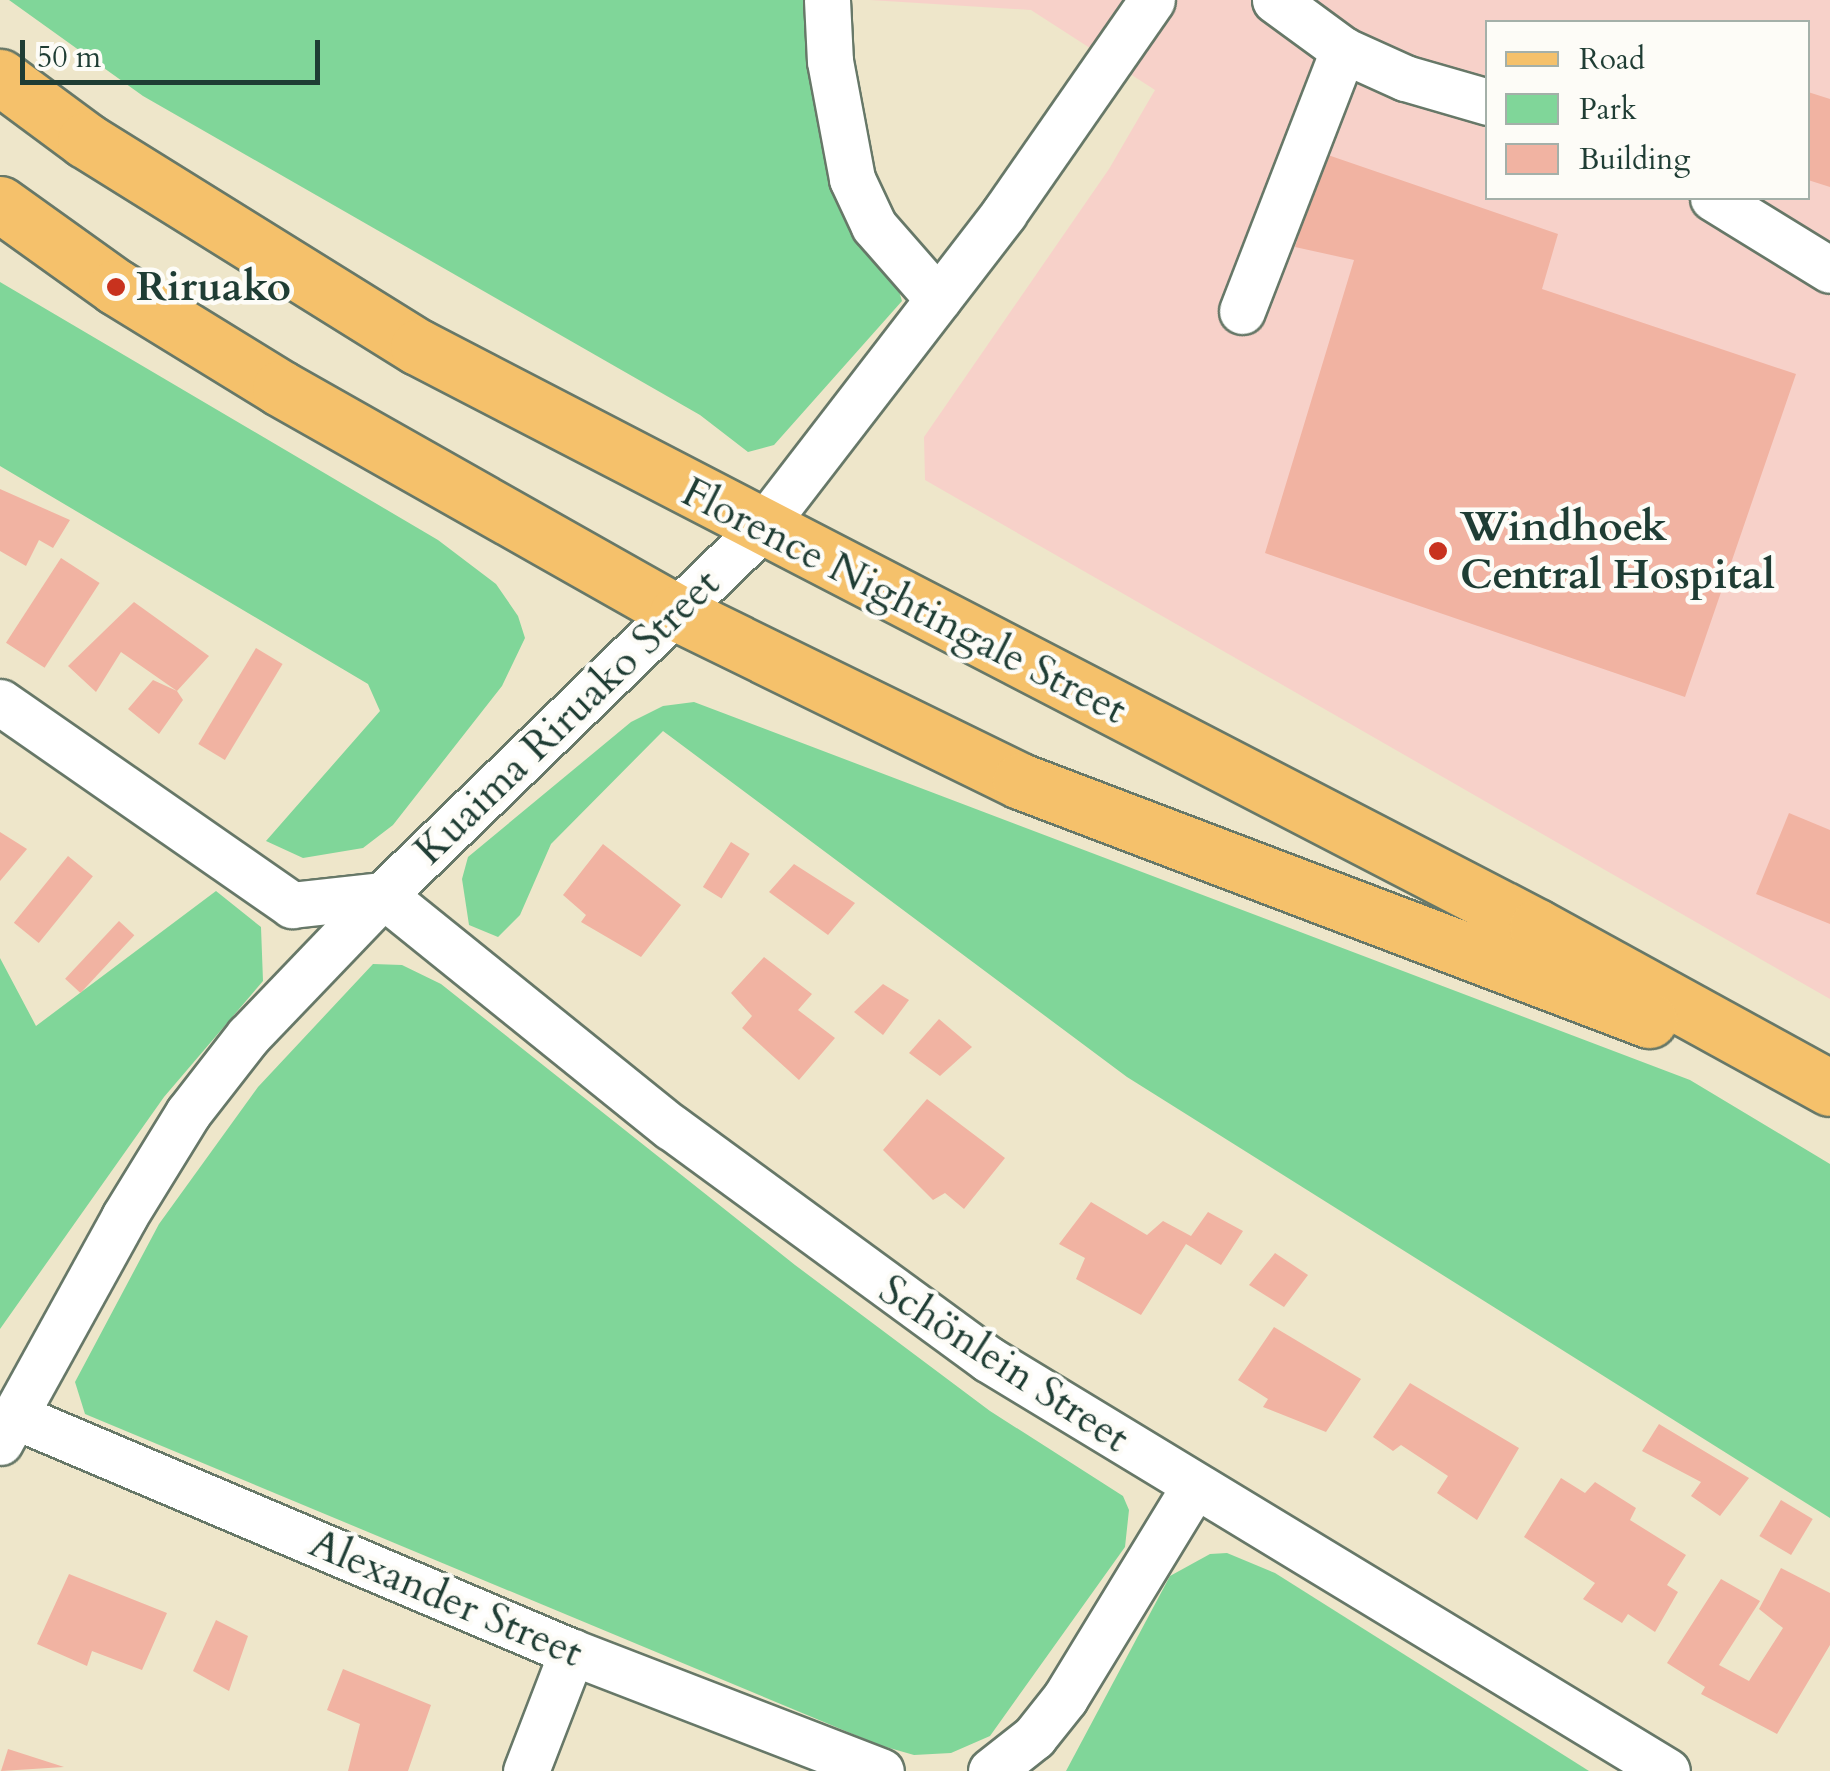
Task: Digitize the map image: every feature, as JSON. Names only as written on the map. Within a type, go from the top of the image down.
[{"type":"main road","name":"Florence Nightingale Street","points":[[0,76],[86,140],[418,347],[761,529],[1537,927],[1830,1088]]},
{"type":"main road","points":[[0,204],[116,286],[280,388],[677,613],[1020,781],[1648,1020],[1830,1112]]},
{"type":"street","points":[[828,0],[830,62],[852,179],[874,226],[938,299]]},
{"type":"street","name":"Kuaima Riruako Street","points":[[7,1429],[188,1112],[248,1036],[383,896],[761,529],[938,299],[1152,0]]},
{"type":"street","points":[[1274,0],[1343,50],[1405,78],[1485,101]]},
{"type":"street","points":[[1242,311],[1343,50]]},
{"type":"street","points":[[1716,200],[1830,270]]},
{"type":"street","points":[[0,702],[292,905],[383,896]]},
{"type":"street","name":"Schönlein Street","points":[[383,896],[671,1127],[888,1289],[1194,1487],[1667,1771]]},
{"type":"street","name":"Alexander Street","points":[[7,1429],[881,1771]]},
{"type":"street","points":[[991,1771],[1034,1737],[1066,1698],[1194,1487]]},
{"type":"street","points":[[526,1771],[572,1652]]},
{"type":"shaded area","name":"Windhoek Central Hospital","points":[[870,0],[1830,0],[1830,999],[925,480],[924,437],[1109,169],[1155,90],[1031,10]]},
{"type":"green space","points":[[9,0],[811,0],[902,301],[774,445],[748,452],[700,415],[143,96]]},
{"type":"green space","points":[[0,282],[438,540],[496,584],[518,616],[525,638],[502,686],[393,825],[363,848],[303,858],[266,841],[380,711],[368,684],[0,466]]},
{"type":"green space","points":[[694,702],[1690,1080],[1830,1164],[1830,1518],[1127,1077],[663,731],[551,844],[520,915],[498,937],[469,925],[462,879],[468,857],[631,722],[663,706]]},
{"type":"green space","points":[[216,891],[261,927],[263,981],[164,1097],[0,1329],[0,958],[36,1026]]},
{"type":"green space","points":[[373,964],[402,965],[441,984],[795,1265],[990,1411],[1123,1496],[1129,1510],[1125,1547],[990,1736],[951,1753],[914,1755],[879,1745],[85,1414],[75,1382],[159,1224],[258,1087]]},
{"type":"green space","points":[[1227,1553],[1275,1573],[1589,1771],[1066,1771],[1170,1576],[1210,1554]]},
{"type":"building","points":[[1810,93],[1830,99],[1830,187],[1810,181]]},
{"type":"building","points":[[1325,154],[1558,234],[1542,289],[1796,374],[1685,697],[1265,553],[1354,260],[1295,247]]},
{"type":"building","points":[[0,489],[70,520],[53,548],[39,540],[26,566],[0,551]]},
{"type":"building","points":[[61,558],[100,583],[45,668],[6,643]]},
{"type":"building","points":[[134,602],[209,656],[177,691],[121,652],[96,692],[68,666]]},
{"type":"building","points":[[256,648],[283,664],[225,760],[198,744]]},
{"type":"building","points":[[153,680],[177,691],[183,700],[159,734],[128,709]]},
{"type":"building","points":[[1789,813],[1830,830],[1830,924],[1756,894]]},
{"type":"building","points":[[0,832],[27,849],[0,881]]},
{"type":"building","points":[[731,842],[750,854],[722,899],[703,887]]},
{"type":"building","points":[[603,844],[681,905],[641,957],[581,922],[586,915],[563,895]]},
{"type":"building","points":[[68,856],[93,876],[39,943],[14,923]]},
{"type":"building","points":[[794,864],[855,903],[828,935],[769,892]]},
{"type":"building","points":[[119,921],[134,935],[80,993],[65,979]]},
{"type":"building","points":[[764,957],[812,994],[798,1010],[835,1038],[799,1080],[742,1028],[752,1016],[731,993]]},
{"type":"building","points":[[883,984],[909,1000],[883,1035],[854,1012]]},
{"type":"building","points":[[939,1019],[972,1047],[940,1076],[909,1053]]},
{"type":"building","points":[[927,1099],[1005,1158],[964,1209],[945,1193],[933,1200],[883,1150]]},
{"type":"building","points":[[1091,1202],[1147,1235],[1163,1221],[1191,1236],[1208,1212],[1243,1231],[1221,1265],[1186,1244],[1141,1315],[1076,1279],[1085,1258],[1059,1244]]},
{"type":"building","points":[[1275,1253],[1308,1275],[1284,1307],[1249,1285]]},
{"type":"building","points":[[1274,1327],[1361,1379],[1326,1432],[1263,1407],[1268,1399],[1238,1380]]},
{"type":"building","points":[[1410,1383],[1519,1448],[1477,1520],[1437,1493],[1448,1476],[1401,1445],[1393,1451],[1373,1437]]},
{"type":"building","points":[[1659,1424],[1749,1478],[1720,1516],[1691,1496],[1701,1482],[1642,1451]]},
{"type":"building","points":[[1561,1478],[1585,1493],[1595,1482],[1636,1508],[1630,1520],[1686,1555],[1667,1585],[1678,1592],[1655,1632],[1628,1614],[1622,1623],[1583,1599],[1595,1583],[1524,1537]]},
{"type":"building","points":[[1781,1500],[1813,1519],[1791,1555],[1759,1536]]},
{"type":"building","points":[[1781,1568],[1830,1593],[1830,1645],[1777,1734],[1701,1694],[1705,1687],[1667,1663],[1721,1579],[1760,1601],[1719,1665],[1749,1681],[1783,1628],[1759,1609]]},
{"type":"building","points":[[69,1574],[167,1613],[142,1670],[92,1651],[87,1666],[37,1644]]},
{"type":"building","points":[[216,1620],[248,1636],[229,1691],[193,1671]]},
{"type":"building","points":[[343,1669],[431,1705],[408,1771],[348,1771],[360,1724],[327,1710]]},
{"type":"building","points":[[8,1749],[64,1767],[1,1771]]},
{"type":"place","name":"Riruako","points":[[116,287]]},
{"type":"place","name":"Windhoek Central Hospital","points":[[1438,551]]}]
